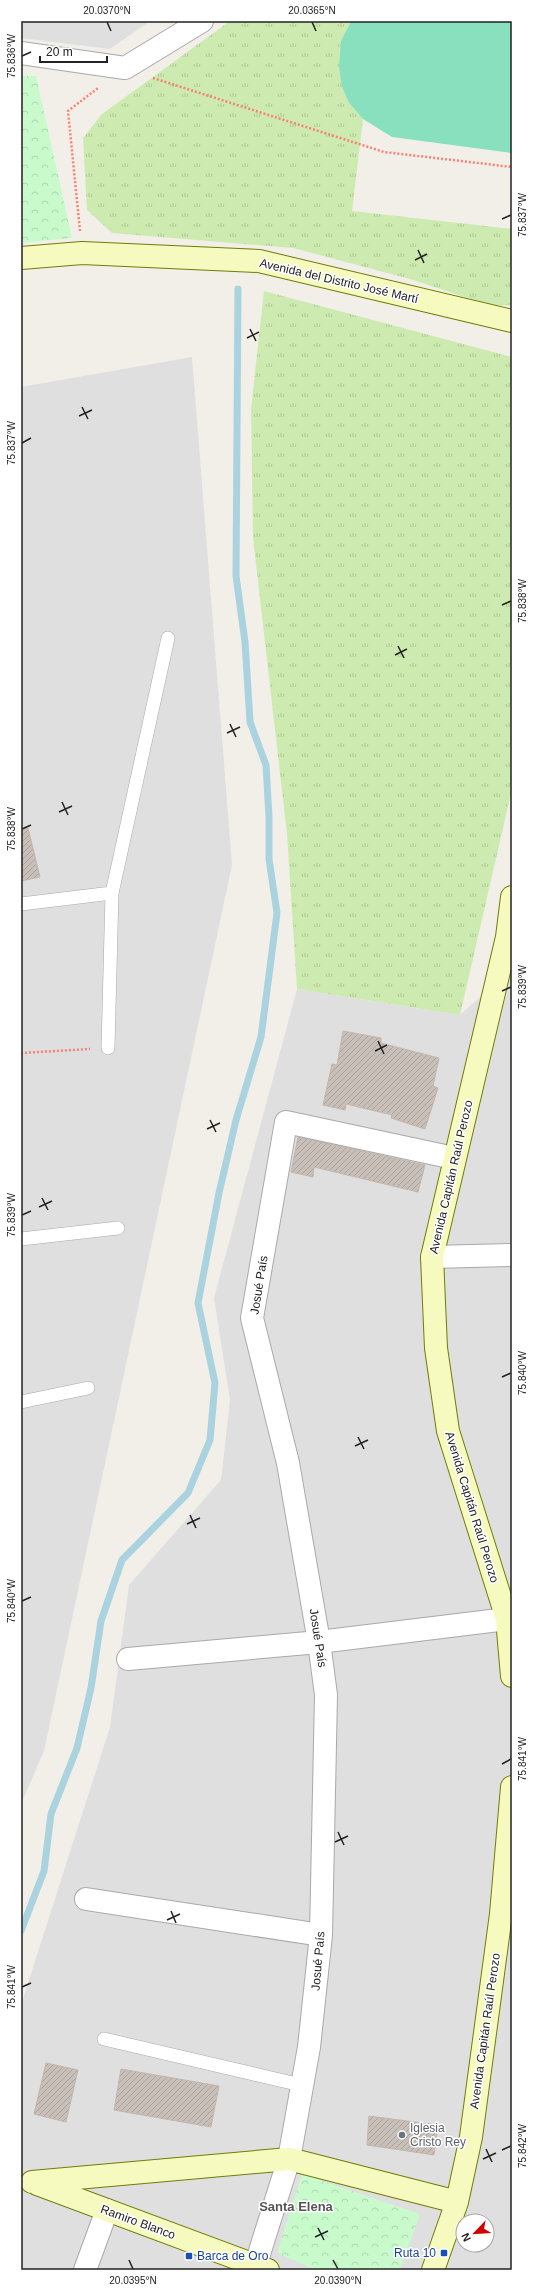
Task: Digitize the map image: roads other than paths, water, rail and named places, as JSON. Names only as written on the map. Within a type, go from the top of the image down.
[{"type":"main road","name":"Avenida del Distrito José Martí","points":[[21,258],[82,253],[259,261],[511,322]]},
{"type":"main road","name":"Avenida Capitán Raúl Perozo","points":[[512,897],[509,933],[454,1158],[432,1257],[436,1348],[448,1431],[507,1618],[512,1676]]},
{"type":"main road","name":"Avenida Capitán Raúl Perozo","points":[[433,2270],[457,2202],[471,2137],[506,1917],[512,1787]]},
{"type":"main road","points":[[27,2181],[289,2159],[457,2202]]},
{"type":"main road","name":"Ramiro Blanco","points":[[27,2181],[259,2268]]},
{"type":"street","points":[[21,53],[125,68],[202,21]]},
{"type":"street","name":"Josué País","points":[[259,2268],[289,2159],[301,2085],[309,2048],[321,1935],[326,1695],[319,1642],[288,1464],[252,1318],[286,1122],[454,1158]]},
{"type":"street","points":[[432,1257],[512,1255]]},
{"type":"street","points":[[128,1660],[319,1642],[507,1618]]},
{"type":"street","points":[[86,1899],[321,1935]]},
{"type":"street","points":[[85,2270],[107,2210]]},
{"type":"lane","points":[[108,1048],[112,893],[168,638]]},
{"type":"lane","points":[[21,904],[112,893]]},
{"type":"lane","points":[[21,1239],[118,1228]]},
{"type":"lane","points":[[21,1402],[88,1388]]},
{"type":"lane","points":[[104,2039],[301,2085]]},
{"type":"waterway","points":[[21,1931],[44,1871],[51,1814],[77,1748],[91,1688],[101,1621],[122,1560],[188,1493],[210,1440],[215,1383],[198,1303],[219,1193],[236,1120],[261,1037],[277,913],[269,859],[269,817],[266,765],[250,722],[245,642],[236,576],[238,289]]},
{"type":"place","name":"Iglesia Cristo Rey","points":[[402,2135]]},
{"type":"place","name":"Ruta 10","points":[[444,2253]]},
{"type":"place","name":"Barca de Oro","points":[[189,2256]]},
{"type":"district","name":"Santa Elena","points":[[296,2206]]}]
